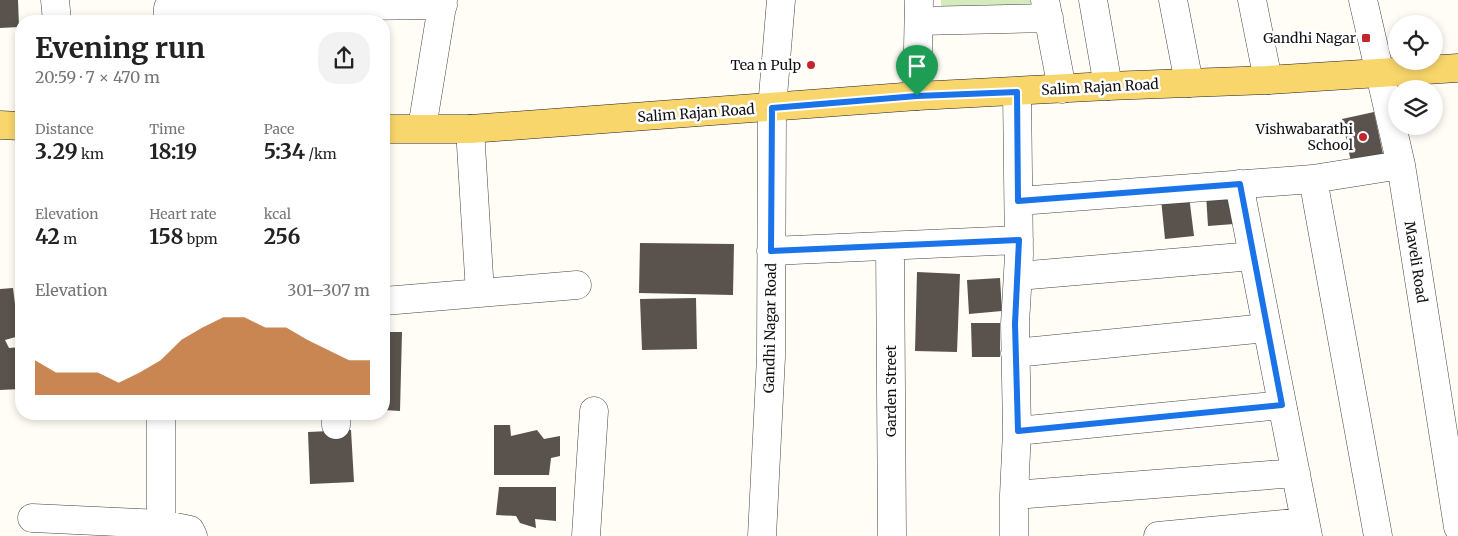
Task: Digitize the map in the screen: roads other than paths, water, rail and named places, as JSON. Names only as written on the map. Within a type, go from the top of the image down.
[{"type":"main road","name":"Salim Rajan Road","points":[[390,129],[470,129],[917,96],[1268,80],[1458,68]]},
{"type":"main road","points":[[0,125],[15,126]]},
{"type":"street","points":[[55,0],[56,15]]},
{"type":"street","name":"Gandhi Nagar Road","points":[[762,536],[771,357],[772,108],[781,0]]},
{"type":"street","points":[[1093,0],[1108,86]]},
{"type":"street","points":[[1173,0],[1189,83]]},
{"type":"street","points":[[1252,0],[1268,80]]},
{"type":"street","name":"Maveli Road","points":[[1363,0],[1401,165],[1458,527]]},
{"type":"street","points":[[168,15],[168,8],[443,2],[422,128]]},
{"type":"street","points":[[917,96],[919,10],[1047,9],[1062,89]]},
{"type":"street","points":[[1014,536],[1014,495],[1018,431],[1015,353],[1019,240],[1017,92]]},
{"type":"street","points":[[470,129],[480,293]]},
{"type":"street","points":[[1018,201],[1313,179],[1401,165]]},
{"type":"street","points":[[1313,179],[1378,536]]},
{"type":"street","points":[[1158,536],[1306,529],[1266,328],[1240,184]]},
{"type":"street","points":[[771,251],[1019,240]]},
{"type":"street","name":"Garden Street","points":[[890,246],[892,536]]},
{"type":"street","points":[[1018,276],[1253,256]]},
{"type":"street","points":[[390,300],[577,285]]},
{"type":"street","points":[[1015,353],[1266,328]]},
{"type":"street","points":[[1018,431],[1282,405]]},
{"type":"street","points":[[586,536],[594,411]]},
{"type":"street","points":[[161,420],[161,524]]},
{"type":"street","points":[[1014,495],[1296,472]]},
{"type":"street","points":[[32,518],[161,524],[190,530],[193,536]]},
{"type":"place","name":"Gandhi Nagar","points":[[1366,38]]},
{"type":"place","name":"Tea n Pulp","points":[[811,65]]},
{"type":"place","name":"Vishwabarathi School","points":[[1363,137]]}]
